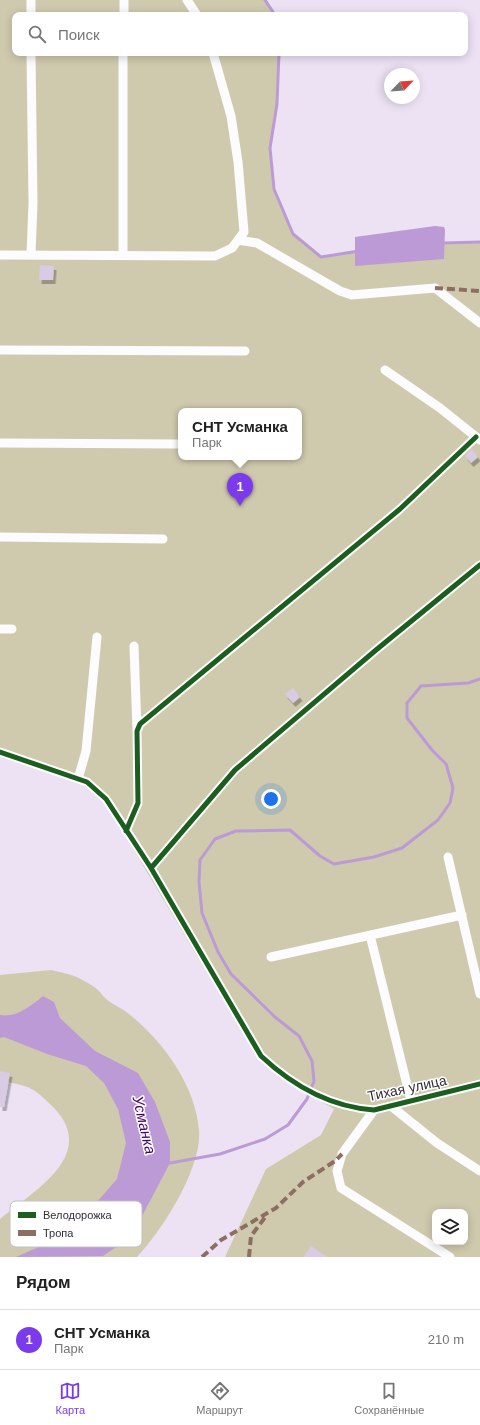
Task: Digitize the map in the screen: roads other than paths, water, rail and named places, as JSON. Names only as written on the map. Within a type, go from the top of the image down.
[{"type":"street","points":[[31,0],[31,12]]},
{"type":"street","points":[[124,0],[124,12]]},
{"type":"street","points":[[187,0],[195,12]]},
{"type":"street","points":[[31,56],[33,204],[31,256]]},
{"type":"street","points":[[123,56],[123,255]]},
{"type":"street","points":[[0,255],[216,256],[232,248],[244,232],[238,162],[231,116],[214,56]]},
{"type":"street","points":[[238,240],[257,243],[340,291],[352,295],[435,288],[480,323]]},
{"type":"street","points":[[0,350],[245,351]]},
{"type":"street","points":[[137,731],[140,724],[400,509],[478,439],[440,408],[385,370]]},
{"type":"street","points":[[0,443],[178,444]]},
{"type":"street","points":[[0,537],[163,539]]},
{"type":"street","points":[[151,868],[235,770],[370,655],[480,565]]},
{"type":"street","points":[[0,629],[12,629]]},
{"type":"street","points":[[78,779],[86,751],[97,637]]},
{"type":"street","points":[[126,831],[138,803],[134,646]]},
{"type":"street","name":"Тихая улица","points":[[0,752],[87,782],[106,799],[151,868],[261,1056],[280,1074],[317,1095],[358,1109],[374,1110],[480,1084]]},
{"type":"street","points":[[448,857],[480,994]]},
{"type":"street","points":[[271,957],[462,915]]},
{"type":"street","points":[[370,935],[412,1101]]},
{"type":"street","points":[[391,1106],[436,1143],[480,1171]]},
{"type":"street","points":[[374,1110],[342,1154],[337,1171],[341,1188],[450,1257]]},
{"type":"water","points":[[435,226],[444,227],[445,230],[444,259],[355,266],[355,237]]},
{"type":"water","name":"Усманка","points":[[43,996],[54,1002],[60,1018],[95,1051],[138,1073],[155,1102],[170,1142],[170,1163],[142,1216],[142,1201],[98,1201],[117,1179],[126,1143],[118,1109],[104,1083],[86,1066],[47,1054],[4,1037],[0,1038],[0,1015],[12,1015],[28,1007]]},
{"type":"water","name":"Усманка","points":[[39,1247],[116,1247],[103,1256],[16,1257]]},
{"type":"waterway","points":[[265,0],[273,12]]},
{"type":"waterway","points":[[279,56],[277,104],[270,148],[274,189],[293,234],[321,257],[359,251]]},
{"type":"waterway","points":[[442,243],[480,242]]},
{"type":"waterway","points":[[170,1163],[220,1154],[265,1139],[288,1125],[307,1099],[314,1081],[312,1061],[299,1036],[275,1017],[231,974],[218,952],[202,913],[199,882],[200,860],[215,839],[236,831],[290,830],[320,856],[334,864],[374,857],[402,848],[438,820],[450,803],[453,788],[446,764],[432,750],[407,718],[407,703],[421,686],[468,683],[480,679]]},
{"type":"place","name":"СНТ Усманка","points":[[240,506]]}]
